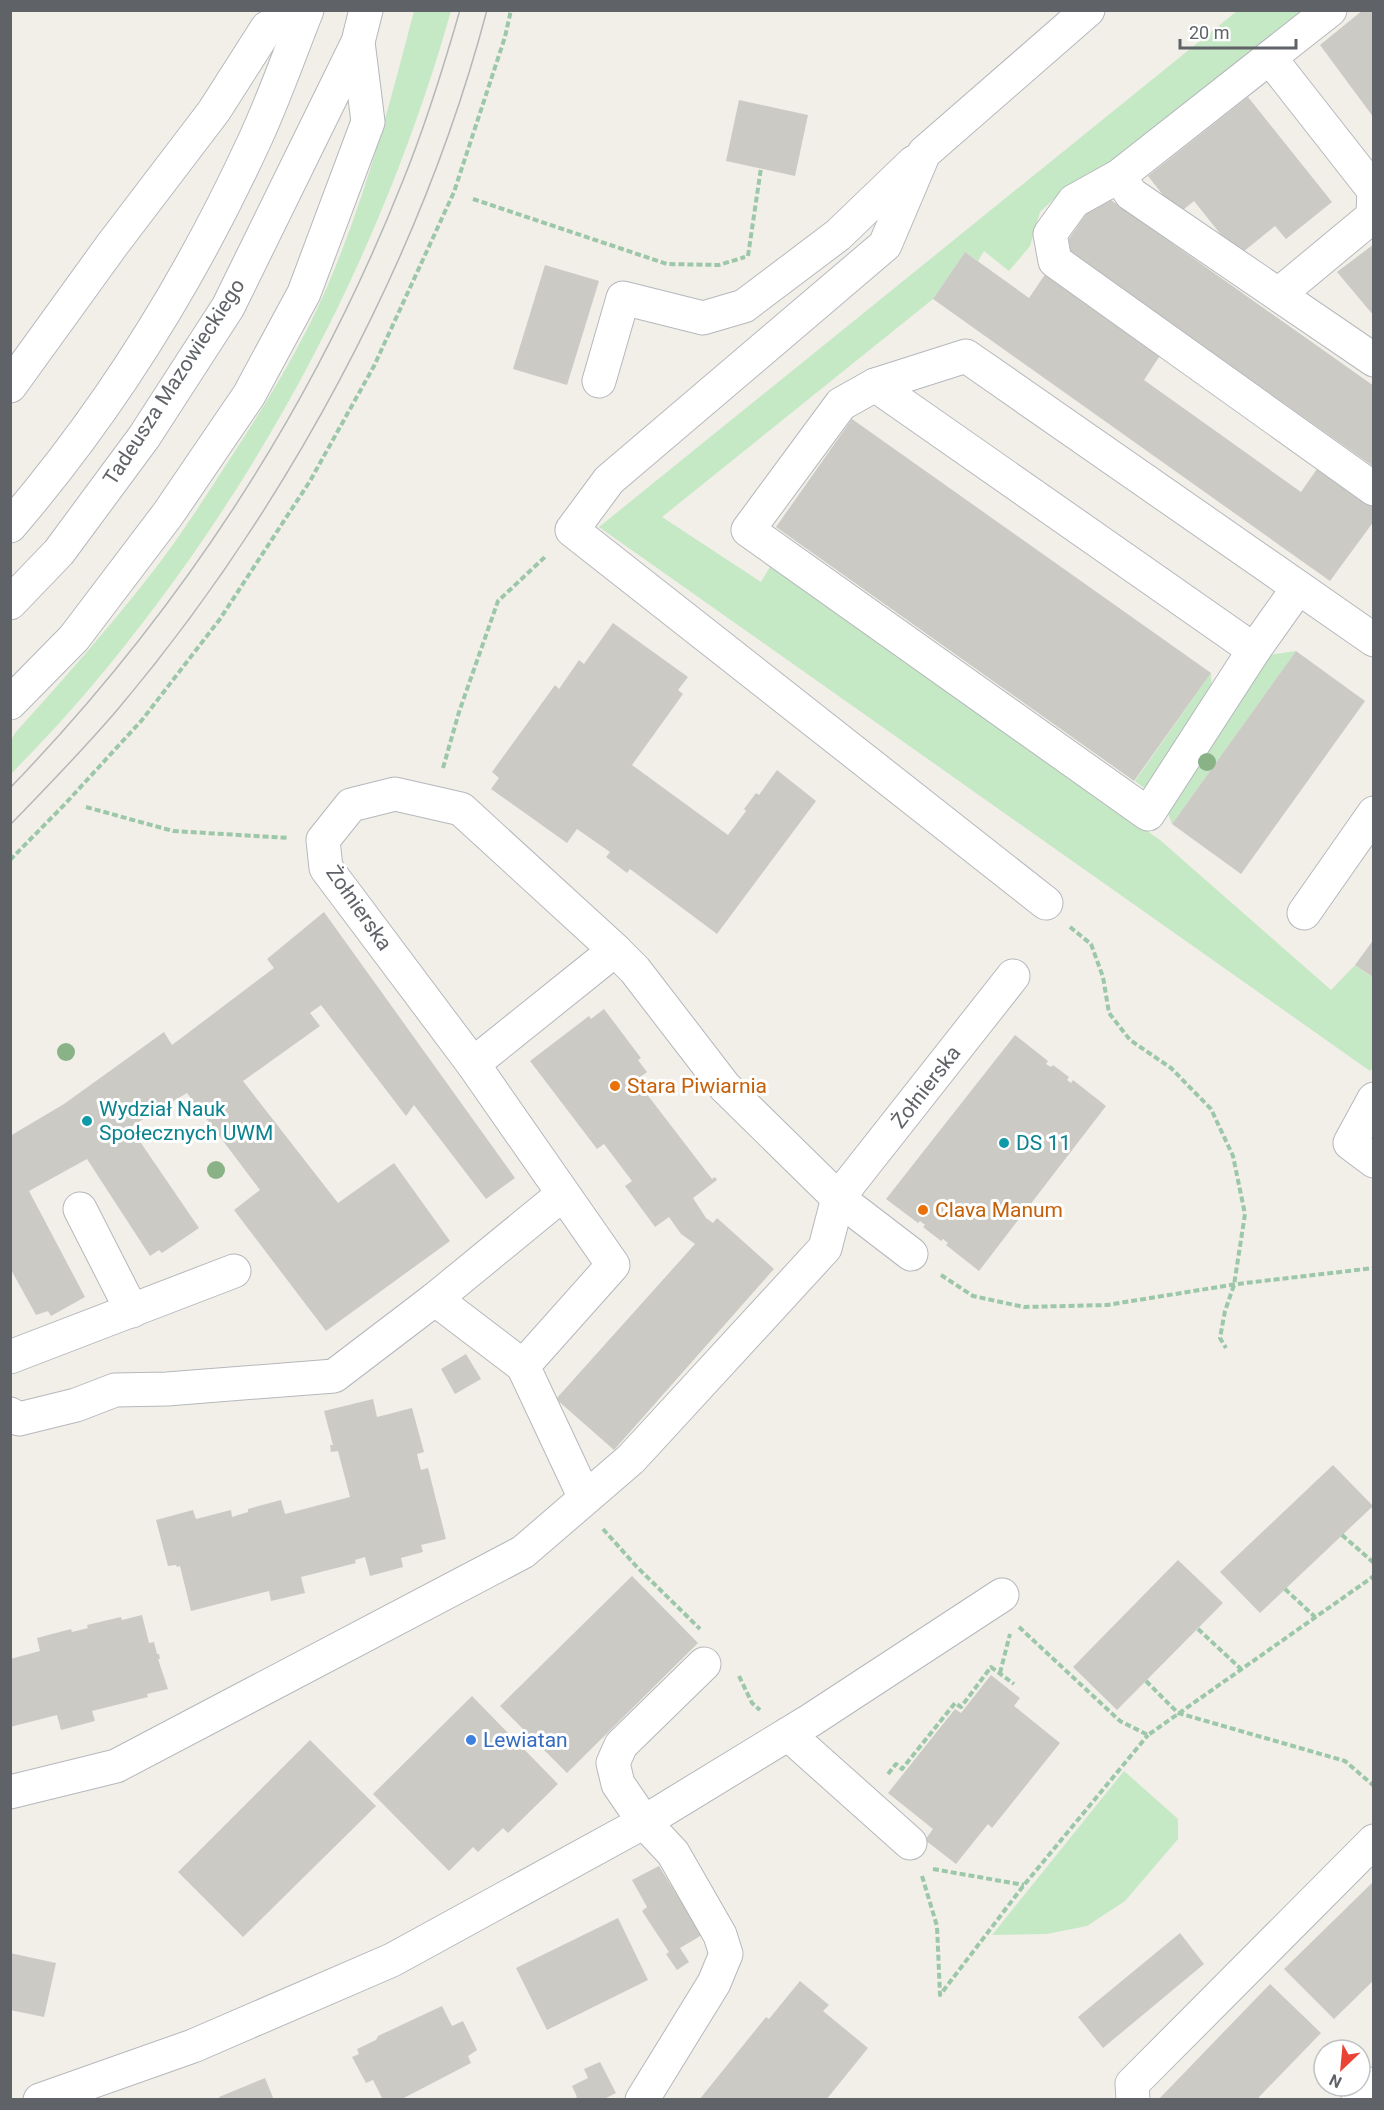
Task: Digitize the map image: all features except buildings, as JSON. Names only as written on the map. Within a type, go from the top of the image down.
[{"type":"street","points":[[10,386],[112,245],[214,111],[267,28],[299,10]]},
{"type":"street","points":[[10,526],[94,421],[164,312],[208,234],[252,145],[307,10]]},
{"type":"street","name":"Tadeusza Mazowieckiego","points":[[10,603],[59,552],[144,437],[228,307],[358,42],[366,10]]},
{"type":"street","points":[[599,381],[623,298],[703,318],[744,306],[838,235],[924,153],[1088,10]]},
{"type":"street","points":[[1330,10],[1119,177],[1074,201],[1050,234],[1055,261],[1374,489]]},
{"type":"street","points":[[10,703],[74,638],[168,514],[249,395],[304,292],[368,122],[358,42]]},
{"type":"street","points":[[1270,58],[1373,187],[1373,216],[1279,294]]},
{"type":"street","points":[[924,153],[885,244],[609,480],[572,530],[1046,903]]},
{"type":"street","points":[[1119,177],[1131,194],[1374,360]]},
{"type":"street","points":[[1298,588],[1254,650],[1148,814],[748,530],[841,404],[875,385],[966,356],[1374,640]]},
{"type":"street","points":[[875,385],[1254,650]]},
{"type":"street","name":"Żołnierska","points":[[523,1366],[613,1265],[473,1064],[326,868],[323,840],[351,805],[395,794],[461,809],[635,970],[725,1087],[838,1198],[911,1254]]},
{"type":"street","points":[[1304,913],[1374,813]]},
{"type":"street","points":[[473,1064],[615,950]]},
{"type":"street","name":"Żołnierska","points":[[838,1198],[1013,976]]},
{"type":"street","points":[[1362,1152],[1374,1099]]},
{"type":"street","points":[[10,1414],[19,1419],[76,1405],[115,1390],[167,1389],[334,1376],[435,1299],[563,1194]]},
{"type":"street","points":[[10,1792],[116,1766],[523,1552],[631,1459],[825,1248],[838,1198]]},
{"type":"street","points":[[80,1209],[132,1311]]},
{"type":"street","points":[[10,1358],[234,1271]]},
{"type":"street","points":[[435,1299],[523,1366],[585,1498]]},
{"type":"street","points":[[40,2100],[193,2046],[392,1960],[644,1822],[788,1734],[1002,1595]]},
{"type":"street","points":[[642,2100],[714,1983],[726,1954],[720,1935],[673,1852],[644,1822],[618,1784],[613,1763],[621,1745],[704,1664]]},
{"type":"street","points":[[788,1734],[915,1855]]},
{"type":"street","points":[[1133,2100],[1132,2084],[1374,1841]]},
{"type":"street","points":[[1358,2100],[1374,2084]]},
{"type":"path","points":[[10,860],[142,720],[220,619],[309,481],[374,366],[454,192],[505,37],[511,10]]},
{"type":"path","points":[[748,256],[761,168]]},
{"type":"path","points":[[473,199],[667,264],[719,265],[758,252]]},
{"type":"path","points":[[431,802],[459,712],[498,601],[572,530]]},
{"type":"path","points":[[86,807],[174,831],[323,840]]},
{"type":"path","points":[[1046,903],[1090,944],[1103,977],[1109,1013],[1130,1040],[1171,1068],[1211,1108],[1233,1156],[1245,1214],[1234,1285],[1225,1311],[1220,1338],[1226,1348]]},
{"type":"path","points":[[945,1278],[973,1296],[1024,1307],[1107,1305],[1234,1285],[1374,1268]]},
{"type":"path","points":[[607,1535],[700,1629]]},
{"type":"path","points":[[1342,1535],[1374,1563]]},
{"type":"path","points":[[915,1855],[937,1926],[940,1995],[1024,1885],[1148,1735],[1374,1576]]},
{"type":"path","points":[[1285,1589],[1315,1617]]},
{"type":"path","points":[[1012,1626],[1020,1628],[1120,1720],[1148,1735]]},
{"type":"path","points":[[1198,1629],[1241,1669]]},
{"type":"path","points":[[885,1778],[896,1764],[902,1768],[955,1703],[961,1707],[991,1667],[1014,1684]]},
{"type":"path","points":[[1146,1681],[1178,1713],[1345,1761],[1374,1786]]},
{"type":"path","points":[[932,1869],[1024,1885]]},
{"type":"green space","points":[[414,11],[451,11],[422,104],[388,195],[349,285],[305,372],[256,457],[204,539],[146,618],[85,694],[11,774],[11,741],[15,733],[101,635],[173,545],[262,408],[303,337],[327,288],[360,201],[380,138]]},
{"type":"green space","points":[[1237,11],[1304,11],[1112,162],[1060,193],[1040,212],[1030,246],[1009,271],[984,251],[978,261],[965,252],[933,299],[662,517],[761,582],[771,565],[1160,840],[1331,990],[1355,965],[1373,978],[1373,1067],[1370,1071],[599,527]]},
{"type":"green space","points":[[1296,651],[1172,824],[1166,808],[1269,655]]},
{"type":"green space","points":[[1211,673],[1212,700],[1148,791],[1135,781]]},
{"type":"green space","points":[[1124,1771],[1178,1819],[1178,1839],[1125,1901],[1087,1926],[1047,1934],[992,1935]]},
{"type":"tram line","points":[[10,788],[72,721],[185,579],[236,505],[283,428],[327,348],[366,267],[402,183],[433,98],[460,10]]},
{"type":"tram line","points":[[10,825],[105,724],[179,633],[236,552],[290,467],[340,379],[385,289],[425,197],[459,104],[487,10]]},
{"type":"place","name":"Stara Piwiarnia","points":[[615,1086]]},
{"type":"place","name":"Wydział Nauk Społecznych UWM","points":[[87,1121]]},
{"type":"place","name":"DS 11","points":[[1004,1143]]},
{"type":"place","name":"Clava Manum","points":[[923,1210]]},
{"type":"place","name":"Lewiatan","points":[[471,1740]]}]
